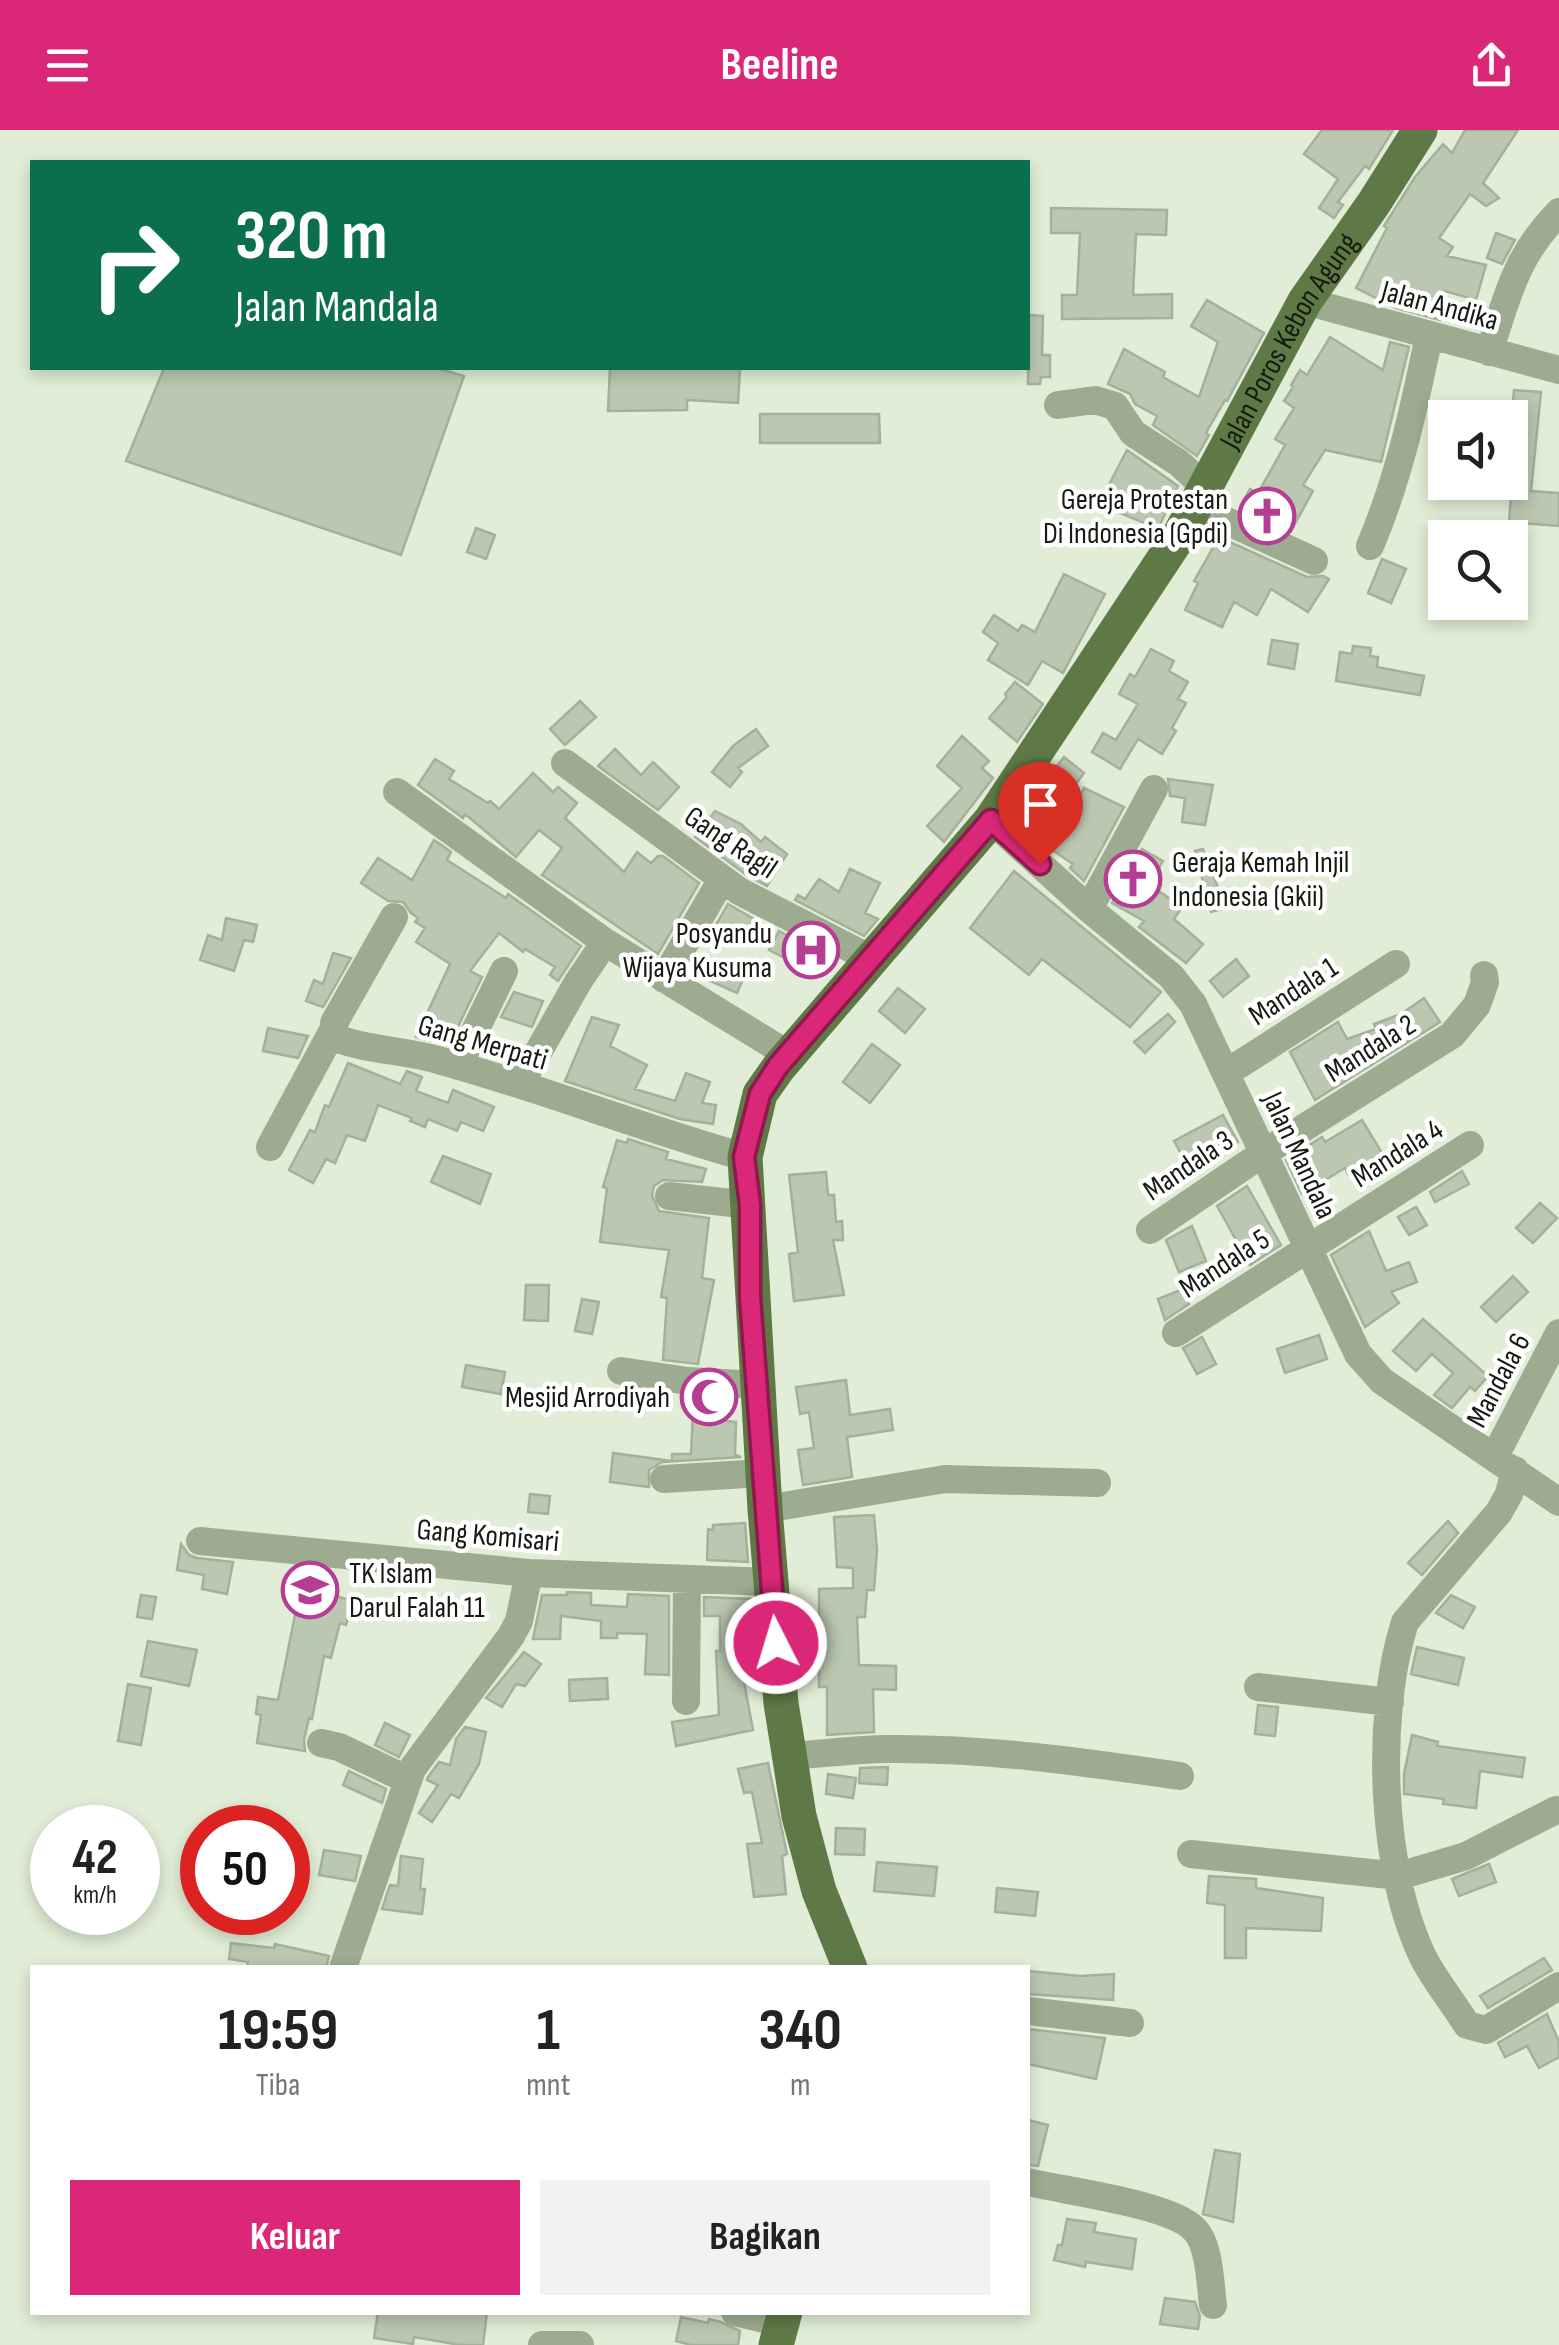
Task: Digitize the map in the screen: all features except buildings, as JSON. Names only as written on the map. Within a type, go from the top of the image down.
[{"type":"main road","name":"Jalan Poros Kebon Agung","points":[[849,1965],[819,1891],[799,1816],[781,1703],[750,1297],[750,1205],[744,1157],[760,1094],[991,820],[1201,497],[1305,301],[1420,130]]},
{"type":"street","points":[[1488,352],[1521,257],[1559,212]]},
{"type":"street","name":"Jalan Andika","points":[[1305,301],[1559,370]]},
{"type":"street","points":[[1370,546],[1391,497],[1430,336]]},
{"type":"street","points":[[1058,405],[1095,400],[1115,406],[1132,434],[1179,463],[1201,497],[1314,562]]},
{"type":"street","name":"Gang Ragil","points":[[565,763],[739,891],[870,960]]},
{"type":"street","points":[[1089,909],[1154,789]]},
{"type":"street","points":[[397,792],[605,942],[789,1055]]},
{"type":"street","name":"Jalan Mandala","points":[[991,820],[1182,988],[1194,1004],[1350,1340],[1382,1381],[1559,1502]]},
{"type":"street","points":[[664,979],[722,878]]},
{"type":"street","points":[[270,1147],[394,916]]},
{"type":"street","points":[[520,1084],[605,942]]},
{"type":"street","name":"Mandala 1","points":[[1226,1072],[1396,964]]},
{"type":"street","points":[[458,1066],[504,971]]},
{"type":"street","name":"Mandala 2","points":[[1262,1154],[1452,1035],[1477,1005],[1486,982],[1484,975]]},
{"type":"street","name":"Gang Merpati","points":[[331,1034],[336,1039],[520,1084],[744,1157]]},
{"type":"street","name":"Mandala 4","points":[[1308,1248],[1470,1146]]},
{"type":"street","name":"Mandala 3","points":[[1150,1230],[1262,1154]]},
{"type":"street","points":[[669,1196],[750,1205]]},
{"type":"street","name":"Mandala 5","points":[[1176,1333],[1308,1248]]},
{"type":"street","name":"Mandala 6","points":[[1559,1333],[1505,1463],[1509,1494],[1500,1512],[1405,1622],[1390,1702],[1387,1768],[1390,1832],[1425,1960],[1468,2025],[1486,2030],[1559,1986]]},
{"type":"street","points":[[621,1370],[688,1381],[758,1386]]},
{"type":"street","points":[[664,1478],[763,1473]]},
{"type":"street","points":[[765,1509],[945,1480],[1097,1483]]},
{"type":"street","name":"Gang Komisari","points":[[200,1541],[529,1573],[771,1582]]},
{"type":"street","points":[[343,1965],[408,1780],[511,1636],[519,1621],[529,1573]]},
{"type":"street","points":[[686,1579],[686,1700]]},
{"type":"street","points":[[1258,1687],[1390,1702]]},
{"type":"street","points":[[321,1743],[408,1780]]},
{"type":"street","points":[[790,1756],[887,1749],[943,1750],[1045,1756],[1180,1776]]},
{"type":"street","points":[[1191,1854],[1399,1876],[1466,1856],[1556,1810]]},
{"type":"street","points":[[1030,2011],[1130,2023]]},
{"type":"street","points":[[1030,2182],[1150,2208],[1174,2216],[1196,2230],[1204,2250],[1213,2305]]},
{"type":"street","points":[[744,2315],[781,2327]]},
{"type":"street","points":[[542,2345],[580,2345]]},
{"type":"place","name":"Gereja Protestan Di Indonesia (Gpdi)","points":[[1267,516]]},
{"type":"place","name":"Geraja Kemah Injil Indonesia (Gkii)","points":[[1133,879]]},
{"type":"place","name":"Posyandu Wijaya Kusuma","points":[[811,950]]},
{"type":"place","name":"Mesjid Arrodiyah","points":[[709,1397]]},
{"type":"place","name":"TK Islam Darul Falah 11","points":[[310,1590]]},
{"type":"route","points":[[776,1643],[750,1297],[750,1205],[744,1157],[760,1094],[778,1066],[991,820],[1040,864]]}]
